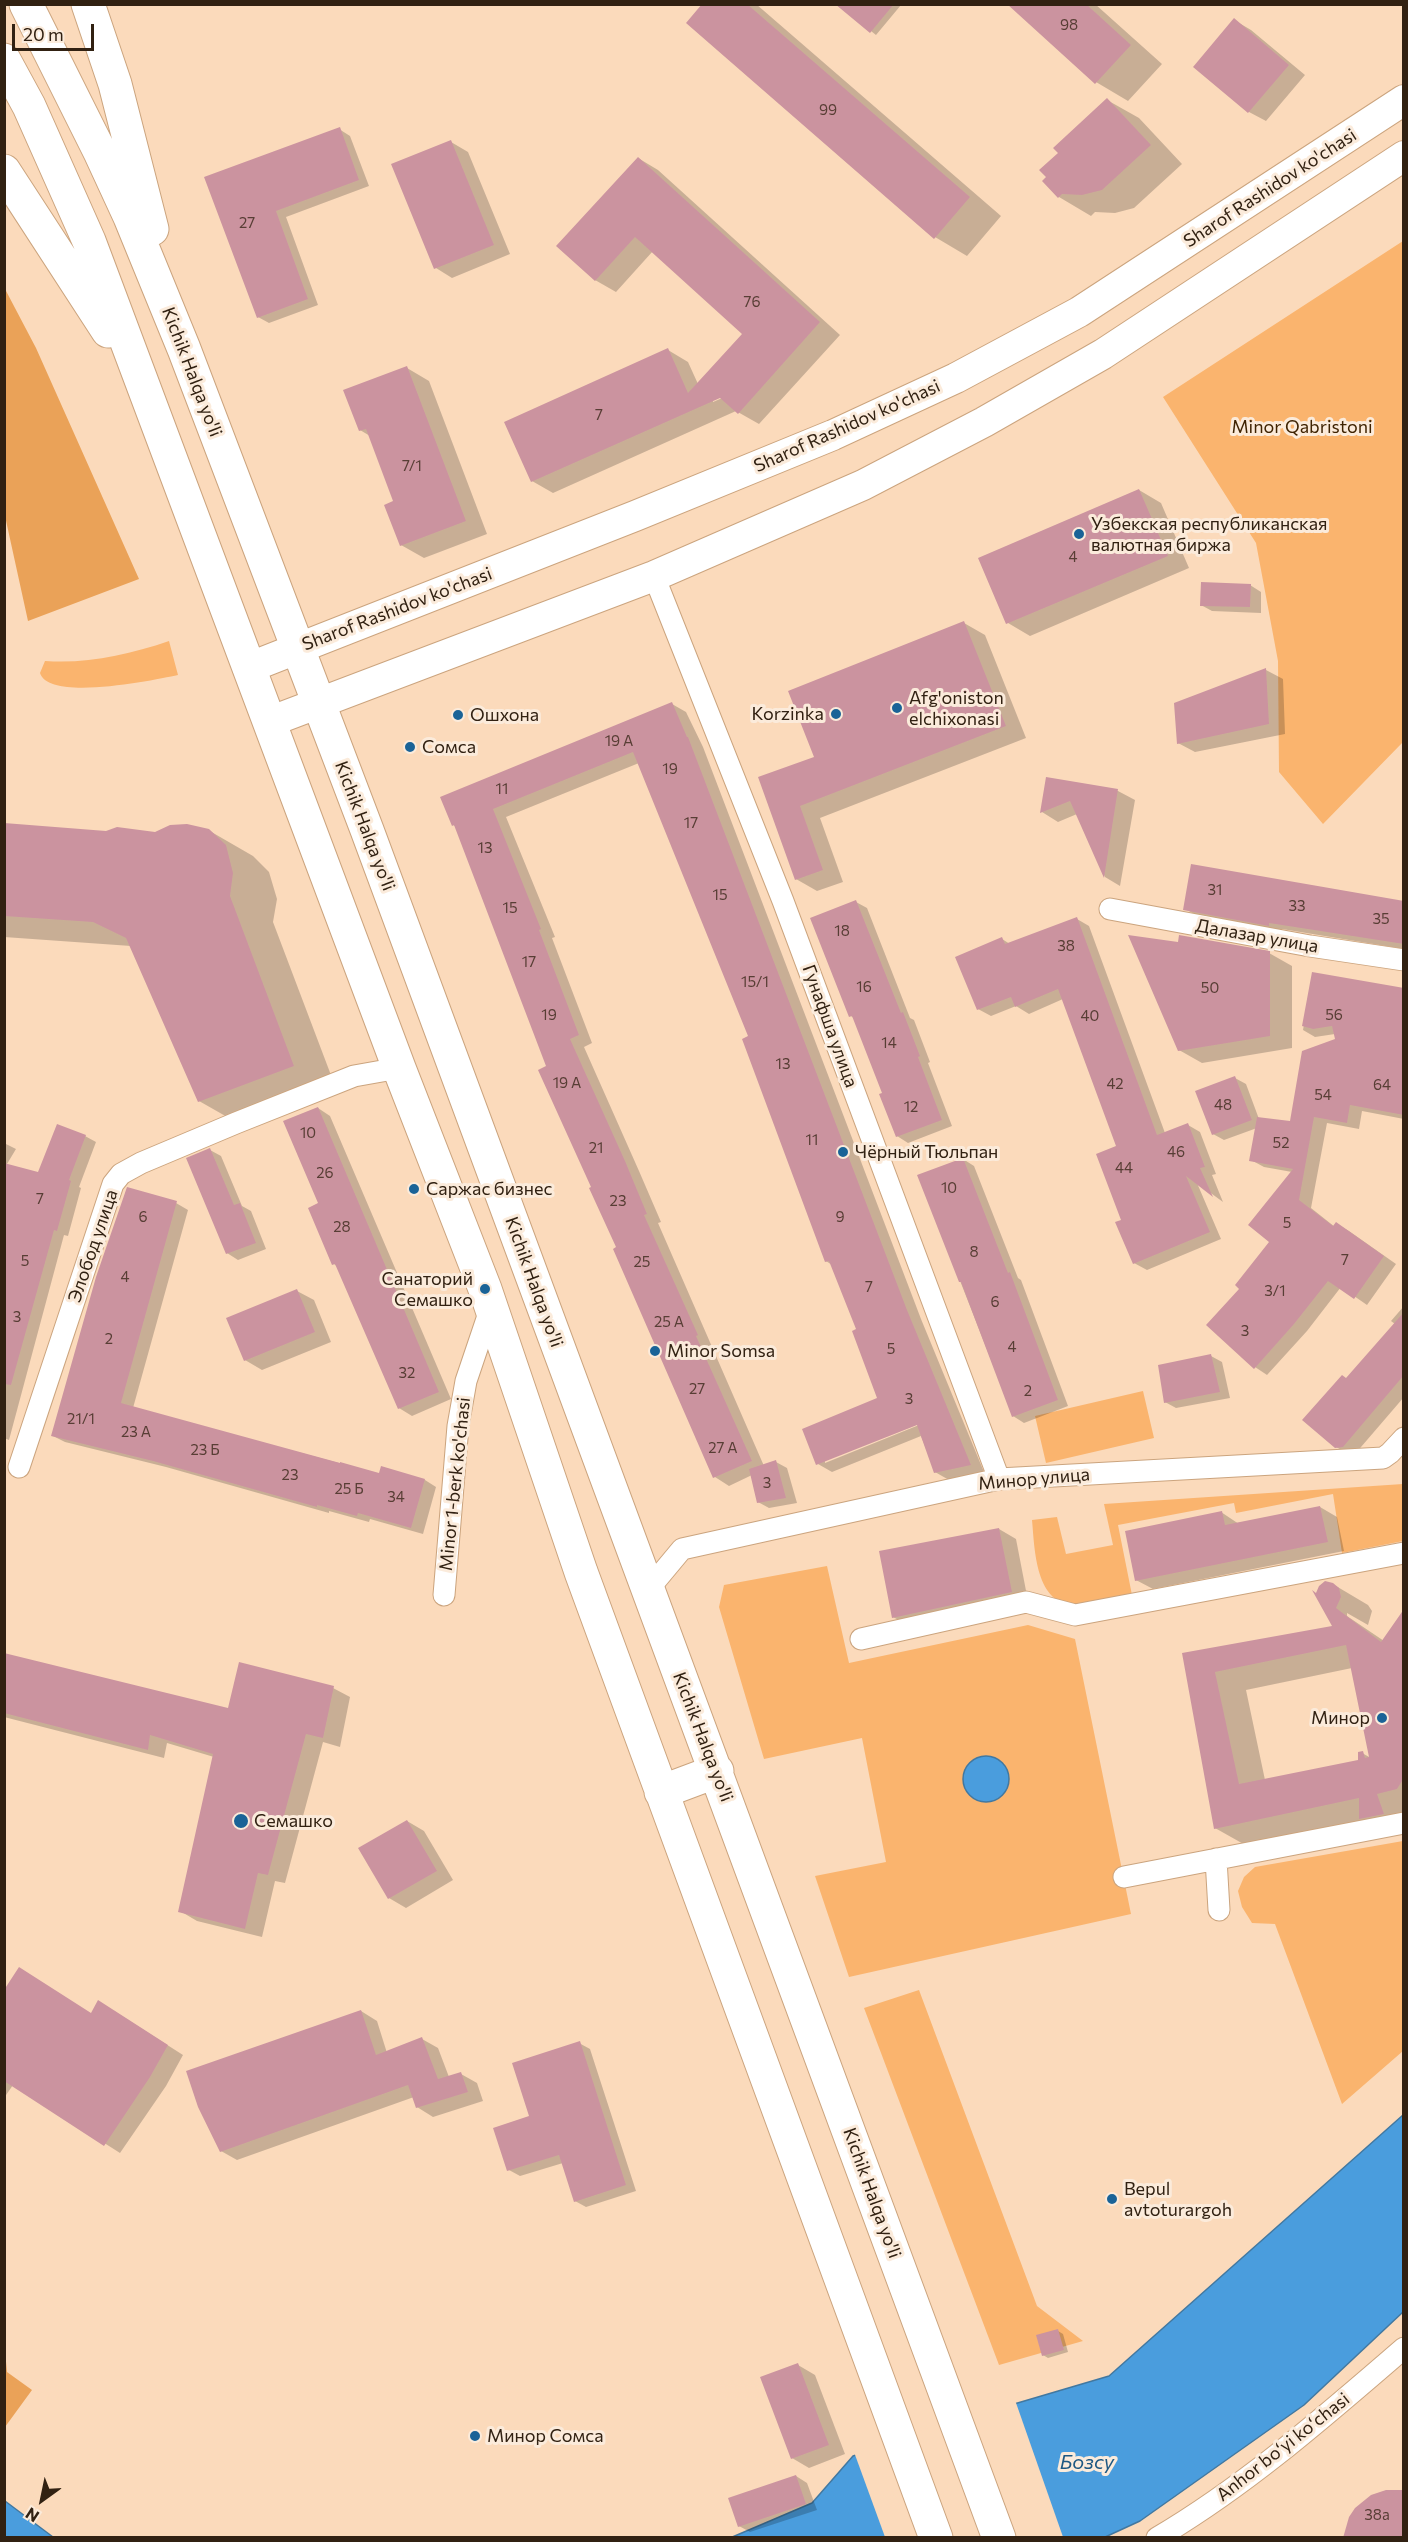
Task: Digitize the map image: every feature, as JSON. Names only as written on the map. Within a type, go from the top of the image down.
[{"type":"highway","name":"Kichik Halqa yo'li","points":[[26,4],[130,217],[184,349],[491,1165],[647,1591],[717,1771],[999,2538]]},
{"type":"highway","points":[[88,4],[115,84],[184,349]]},
{"type":"highway","points":[[4,60],[29,106],[89,241],[399,1068],[491,1305],[581,1572],[936,2538]]},
{"type":"highway","points":[[4,171],[140,381]]},
{"type":"highway","points":[[661,1792],[717,1771]]},
{"type":"main road","name":"Sharof Rashidov ko'chasi","points":[[248,668],[635,516],[811,444],[956,378],[1079,312],[1404,100]]},
{"type":"main road","points":[[269,723],[654,576],[863,485],[984,422],[1103,354],[1404,156]]},
{"type":"street","name":"Гунафша улица","points":[[654,576],[786,909],[999,1479]]},
{"type":"street","name":"Далазар улица","points":[[1110,909],[1310,946],[1404,960]]},
{"type":"street","name":"Элобод улица","points":[[19,1467],[113,1184],[121,1174],[236,1122],[354,1076],[399,1068]]},
{"type":"street","name":"Minor 1-berk ko'chasi","points":[[444,1595],[458,1426],[466,1381],[491,1305]]},
{"type":"street","name":"Минор улица","points":[[647,1591],[682,1549],[999,1479],[1383,1458],[1404,1438]]},
{"type":"street","points":[[861,1639],[1026,1602],[1075,1615],[1404,1553]]},
{"type":"street","points":[[1124,1877],[1404,1823]]},
{"type":"street","points":[[1216,1859],[1219,1910]]},
{"type":"street","name":"Anhor boʻyi koʻchasi","points":[[1157,2538],[1219,2498],[1292,2443],[1404,2348]]},
{"type":"green space","name":"Minor Qabristoni","points":[[1403,241],[1403,742],[1323,824],[1279,772],[1278,661],[1256,543],[1163,397]]},
{"type":"green space","points":[[169,641],[178,675],[126,684],[81,688],[48,682],[40,673],[45,661],[61,662],[107,657]]},
{"type":"green space","points":[[1143,1391],[1154,1438],[1046,1463],[1035,1416]]},
{"type":"green space","points":[[1403,1484],[1403,1541],[1342,1553],[1333,1494],[1236,1513],[1234,1503],[1118,1525],[1132,1595],[1082,1605],[1066,1604],[1055,1598],[1046,1588],[1040,1576],[1034,1547],[1032,1520],[1057,1517],[1066,1554],[1113,1545],[1104,1504]]},
{"type":"green space","points":[[827,1566],[849,1663],[1028,1625],[1075,1639],[1131,1914],[849,1977],[815,1876],[886,1862],[862,1738],[764,1759],[719,1607],[724,1585]]},
{"type":"green space","points":[[1403,1841],[1403,2051],[1342,2104],[1275,1924],[1252,1923],[1242,1907],[1238,1891],[1244,1877],[1255,1867]]},
{"type":"green space","points":[[919,1990],[1037,2306],[1083,2341],[999,2365],[864,2008]]},
{"type":"shaded area","points":[[5,289],[36,348],[139,579],[28,621],[5,516]]},
{"type":"shaded area","points":[[5,2351],[7,2372],[32,2390],[5,2427]]},
{"type":"water","points":[[986,1756],[1002,1763],[1009,1779],[1002,1795],[986,1802],[970,1795],[963,1779],[970,1763]]},
{"type":"water","name":"Бозсу","points":[[1403,2115],[1403,2312],[1304,2405],[1140,2521],[1103,2538],[730,2538],[812,2503],[853,2456],[1109,2376]]},
{"type":"water","points":[[5,2501],[53,2537],[5,2537]]},
{"type":"pier","points":[[1015,2400],[1063,2537],[885,2537],[854,2452]]},
{"type":"building","points":[[702,4],[747,4],[970,197],[934,239],[686,23]]},
{"type":"building","points":[[835,4],[894,4],[870,33]]},
{"type":"building","points":[[1007,4],[1086,4],[1131,45],[1095,84]]},
{"type":"building","points":[[1234,18],[1289,65],[1248,113],[1193,67]]},
{"type":"building","points":[[1107,98],[1151,145],[1102,190],[1082,195],[1062,194],[1058,198],[1042,181],[1046,177],[1039,170],[1058,153],[1053,148]]},
{"type":"building","points":[[340,127],[359,180],[276,211],[308,299],[257,318],[204,177]]},
{"type":"building","points":[[451,140],[494,245],[434,269],[391,164]]},
{"type":"building","points":[[638,157],[820,322],[738,414],[720,398],[531,482],[504,422],[668,348],[688,393],[742,334],[635,237],[595,281],[556,246]]},
{"type":"building","points":[[407,366],[466,521],[400,546],[384,505],[393,501],[366,429],[359,431],[343,390]]},
{"type":"building","points":[[1139,489],[1168,556],[1006,624],[978,558]]},
{"type":"building","points":[[1201,582],[1251,584],[1250,607],[1200,606]]},
{"type":"building","name":"Afg'oniston elchixonasi","points":[[964,621],[1006,726],[800,806],[823,870],[795,880],[758,777],[814,757],[788,691]]},
{"type":"building","points":[[1266,668],[1269,724],[1177,744],[1174,703]]},
{"type":"building","points":[[672,702],[688,737],[907,1310],[971,1465],[934,1473],[917,1425],[816,1465],[802,1429],[877,1398],[852,1331],[856,1329],[829,1261],[825,1262],[742,1039],[748,1036],[633,752],[493,809],[541,929],[539,930],[579,1035],[570,1039],[625,1161],[647,1214],[644,1215],[752,1461],[713,1478],[613,1249],[616,1247],[589,1188],[591,1187],[538,1070],[546,1066],[454,825],[452,826],[440,797]]},
{"type":"building","points":[[1046,777],[1118,789],[1104,878],[1070,801],[1040,813]]},
{"type":"building","points":[[4,823],[106,831],[117,827],[155,832],[170,825],[187,824],[209,829],[226,845],[233,873],[230,896],[294,1066],[198,1102],[126,938],[93,922],[4,916]]},
{"type":"building","points":[[1191,864],[1404,901],[1404,944],[1269,923],[1269,926],[1183,910]]},
{"type":"building","points":[[856,900],[901,1013],[903,1012],[942,1120],[896,1137],[879,1094],[882,1093],[852,1016],[849,1017],[810,918]]},
{"type":"building","points":[[1077,917],[1157,1135],[1188,1123],[1205,1167],[1200,1168],[1213,1197],[1186,1176],[1210,1232],[1133,1264],[1115,1222],[1121,1220],[1096,1154],[1116,1146],[1058,989],[1015,1007],[1011,997],[977,1010],[955,957],[1002,937],[1005,944]]},
{"type":"building","points":[[1128,935],[1178,942],[1179,935],[1270,951],[1270,1036],[1178,1051]]},
{"type":"building","points":[[1312,972],[1404,988],[1404,1115],[1350,1105],[1347,1123],[1314,1117],[1299,1200],[1333,1226],[1336,1222],[1384,1256],[1354,1299],[1328,1281],[1254,1369],[1206,1325],[1239,1289],[1235,1285],[1269,1242],[1248,1225],[1293,1169],[1249,1161],[1257,1117],[1290,1121],[1302,1051],[1335,1039],[1332,1026],[1313,1029],[1302,1026]]},
{"type":"building","points":[[1235,1076],[1252,1120],[1212,1135],[1195,1091]]},
{"type":"building","points":[[318,1107],[439,1392],[398,1409],[308,1208],[318,1203],[283,1121]]},
{"type":"building","points":[[57,1124],[86,1135],[69,1180],[71,1181],[57,1231],[54,1230],[11,1385],[4,1384],[4,1163],[38,1172]]},
{"type":"building","points":[[210,1148],[234,1205],[240,1203],[256,1243],[226,1254],[186,1158]]},
{"type":"building","points":[[963,1158],[1008,1273],[1010,1272],[1058,1400],[1012,1417],[961,1282],[959,1282],[917,1175]]},
{"type":"building","points":[[127,1187],[177,1201],[121,1403],[379,1473],[381,1466],[425,1479],[411,1528],[358,1513],[357,1516],[317,1505],[317,1507],[153,1461],[51,1436],[96,1277]]},
{"type":"building","points":[[297,1289],[315,1332],[244,1361],[226,1318]]},
{"type":"building","points":[[1404,1312],[1404,1375],[1343,1447],[1335,1448],[1302,1420],[1342,1375],[1346,1378]]},
{"type":"building","points":[[1211,1354],[1220,1392],[1164,1403],[1158,1365]]},
{"type":"building","points":[[776,1460],[786,1498],[757,1503],[749,1469]]},
{"type":"building","points":[[1320,1506],[1328,1542],[1135,1581],[1125,1531],[1222,1511],[1225,1525]]},
{"type":"building","points":[[999,1528],[1012,1592],[892,1618],[879,1551]]},
{"type":"building","name":"Минор","points":[[1325,1581],[1339,1588],[1341,1597],[1336,1608],[1381,1642],[1404,1609],[1404,1778],[1397,1789],[1377,1794],[1384,1814],[1359,1819],[1359,1798],[1214,1829],[1182,1653],[1332,1626],[1312,1590],[1316,1593]],"holes":[[[1346,1645],[1369,1757],[1365,1758],[1363,1751],[1358,1752],[1358,1760],[1239,1784],[1215,1672]]]},
{"type":"building","name":"Семашко","points":[[4,1653],[228,1708],[239,1662],[334,1686],[323,1738],[306,1734],[268,1875],[258,1873],[245,1929],[178,1912],[213,1754],[150,1735],[148,1750],[4,1713]]},
{"type":"building","points":[[407,1820],[437,1871],[388,1899],[358,1848]]},
{"type":"building","points":[[19,1967],[91,2013],[98,2000],[168,2045],[150,2077],[104,2146],[4,2081],[4,1990]]},
{"type":"building","points":[[361,2010],[376,2055],[422,2037],[438,2079],[461,2072],[468,2092],[416,2108],[408,2085],[220,2152],[198,2107],[186,2071]]},
{"type":"building","points":[[580,2041],[626,2185],[574,2202],[559,2155],[507,2171],[493,2128],[529,2116],[512,2063]]},
{"type":"building","points":[[1058,2329],[1064,2350],[1042,2356],[1036,2335]]},
{"type":"building","points":[[798,2363],[829,2445],[791,2459],[760,2377]]},
{"type":"building","points":[[796,2475],[806,2504],[738,2527],[728,2498]]},
{"type":"building","points":[[1386,2490],[1404,2490],[1404,2538],[1343,2538],[1349,2517],[1355,2508],[1371,2495]]},
{"type":"place","name":"Узбекская республиканская валютная биржа","points":[[1079,534]]},
{"type":"place","name":"Afg'oniston elchixonasi","points":[[897,708]]},
{"type":"place","name":"Korzinka","points":[[836,714]]},
{"type":"place","name":"Ошхона","points":[[458,715]]},
{"type":"place","name":"Сомса","points":[[410,747]]},
{"type":"place","name":"Чёрный Тюльпан","points":[[843,1152]]},
{"type":"place","name":"Саржас бизнес","points":[[414,1189]]},
{"type":"place","name":"Санаторий Семашко","points":[[485,1289]]},
{"type":"place","name":"Minor Somsa","points":[[655,1351]]},
{"type":"place","name":"Минор","points":[[1382,1718]]},
{"type":"place","name":"Семашко","points":[[241,1821]]},
{"type":"place","name":"Bepul avtoturargoh","points":[[1112,2199]]},
{"type":"place","name":"Минор Сомса","points":[[475,2436]]}]
